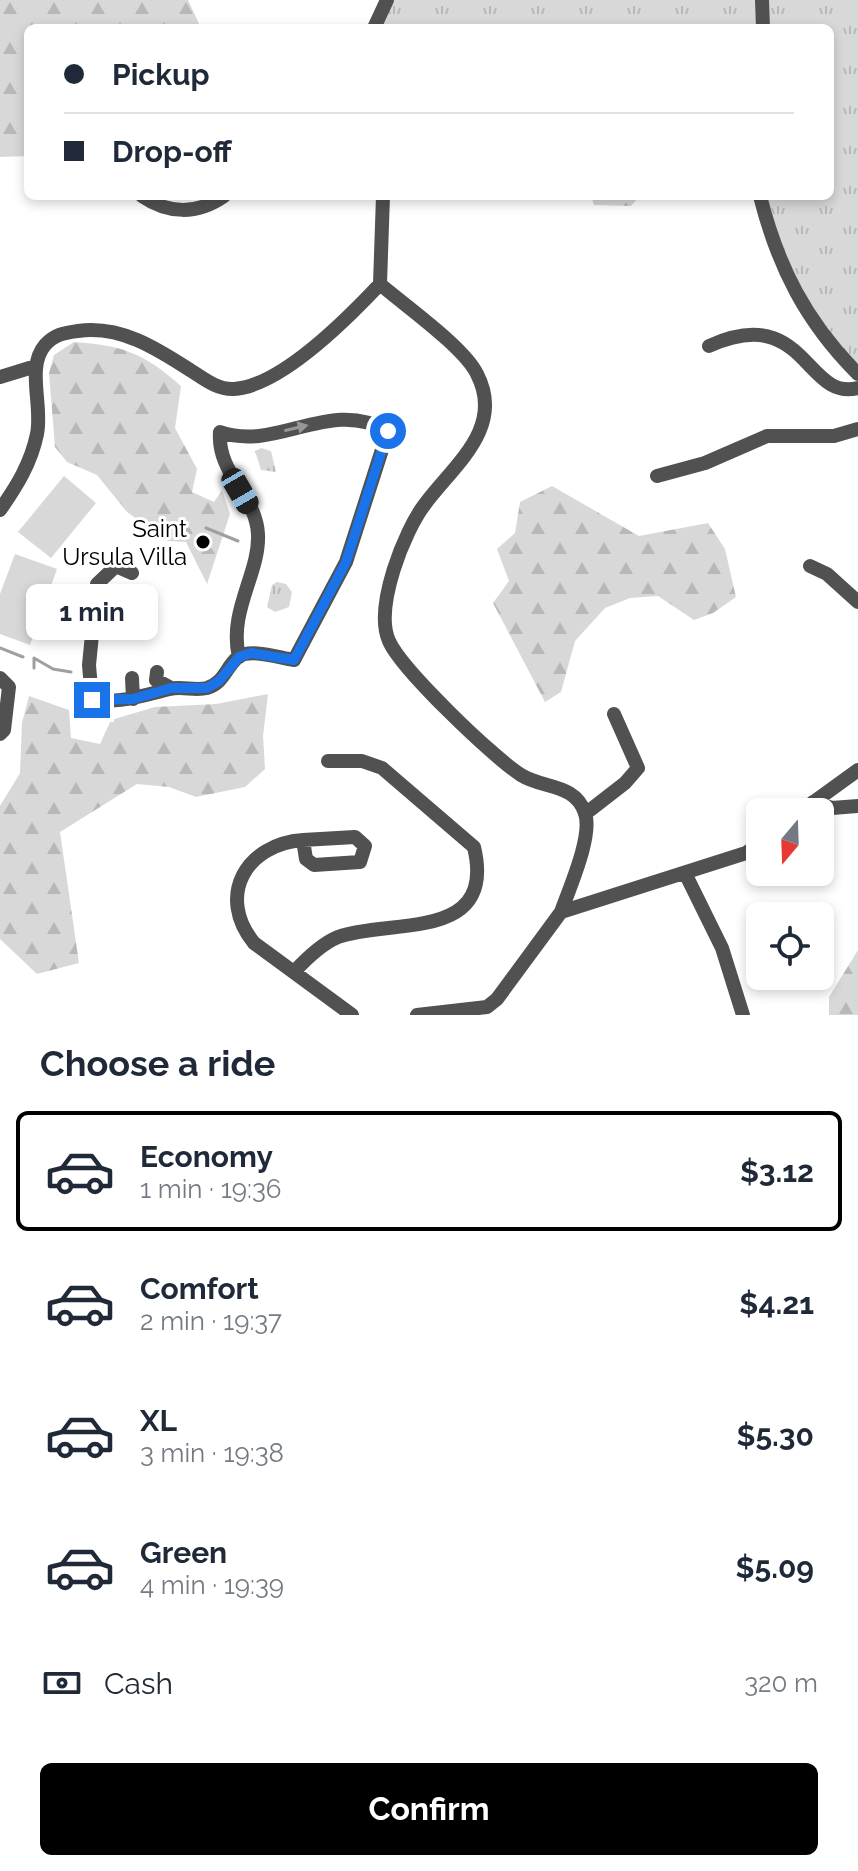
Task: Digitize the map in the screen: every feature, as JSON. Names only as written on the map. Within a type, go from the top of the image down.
[{"type":"street","points":[[376,24],[387,0]]},
{"type":"street","points":[[762,0],[763,24]]},
{"type":"street","points":[[147,200],[157,207],[184,211],[205,207],[217,200]]},
{"type":"street","points":[[0,510],[29,463],[38,432],[41,410],[36,366],[47,343],[61,333],[102,330],[149,345],[210,383],[231,390],[248,387],[319,343],[380,284],[383,200]]},
{"type":"street","points":[[761,200],[776,251],[792,289],[819,332],[858,374]]},
{"type":"street","points":[[380,284],[470,361],[486,398],[483,425],[478,437],[424,505],[400,555],[387,599],[389,641],[414,673],[488,748],[522,776],[565,790],[580,800],[585,814],[579,861],[561,912],[497,999],[487,1007],[417,1015]]},
{"type":"street","points":[[709,346],[742,335],[761,335],[781,340],[793,347],[829,386],[840,390],[858,388]]},
{"type":"street","points":[[0,377],[36,366]]},
{"type":"street","points":[[132,573],[116,566],[97,584],[88,698],[133,699],[171,688],[207,688],[219,681],[239,657],[251,653],[294,660],[346,562],[388,431],[362,419],[342,417],[271,433],[234,436],[220,432],[218,453],[256,520],[258,539],[236,632],[239,657]]},
{"type":"street","points":[[657,476],[705,463],[767,436],[834,436],[858,429]]},
{"type":"street","points":[[810,566],[827,574],[858,602]]},
{"type":"street","points":[[157,672],[156,680],[171,688]]},
{"type":"street","points":[[0,678],[9,687],[4,730],[0,734]]},
{"type":"street","points":[[132,678],[133,699]]},
{"type":"street","points":[[585,814],[625,783],[638,768],[614,714]]},
{"type":"street","points":[[294,972],[308,957],[338,937],[429,924],[450,916],[471,893],[478,871],[474,847],[382,768],[362,761],[328,761]]},
{"type":"street","points":[[819,798],[858,770]]},
{"type":"street","points":[[834,808],[858,806]]},
{"type":"street","points":[[303,840],[270,847],[244,872],[237,899],[245,932],[254,943],[352,1015]]},
{"type":"street","points":[[561,912],[746,853]]},
{"type":"street","points":[[685,873],[722,948],[743,1015]]},
{"type":"green space","points":[[0,0],[188,0],[199,24],[24,24],[24,156],[0,157]]},
{"type":"green space","points":[[387,0],[858,0],[858,374],[819,332],[762,200],[834,200],[834,24],[376,24]]},
{"type":"green space","points":[[592,200],[636,200],[631,206],[594,205]]},
{"type":"green space","points":[[74,342],[132,353],[156,366],[181,386],[175,428],[197,469],[192,492],[214,502],[222,490],[230,514],[207,584],[186,542],[168,541],[127,512],[97,475],[67,462],[55,447],[49,373],[54,355]]},
{"type":"green space","points":[[261,448],[271,451],[276,472],[261,470],[255,451]]},
{"type":"green space","points":[[64,476],[96,503],[51,558],[18,532]]},
{"type":"green space","points":[[552,486],[639,536],[708,523],[725,549],[736,597],[713,613],[694,620],[658,596],[630,598],[605,608],[575,641],[561,692],[545,702],[493,603],[509,581],[497,549],[515,533],[520,502]]},
{"type":"green space","points":[[15,554],[57,569],[30,645],[0,634],[0,594]]},
{"type":"green space","points":[[277,582],[286,584],[292,592],[289,607],[275,612],[267,607],[272,585]]},
{"type":"green space","points":[[268,694],[263,736],[265,769],[245,787],[196,797],[169,787],[137,784],[60,832],[79,963],[37,974],[0,939],[0,806],[20,773],[22,723],[29,696],[69,710],[71,738],[100,744],[111,720],[155,707],[216,704]]},
{"type":"green space","points":[[858,950],[858,1015],[829,1015],[829,997]]},
{"type":"waterway","points":[[206,528],[238,541]]},
{"type":"waterway","points":[[0,648],[23,657]]},
{"type":"waterway","points":[[34,658],[53,669],[71,672]]},
{"type":"waterway","points":[[34,658],[34,668]]},
{"type":"place","name":"Saint Ursula Villa","points":[[203,542]]},
{"type":"route","points":[[92,700],[133,699],[159,694],[171,688],[207,688],[219,681],[239,657],[251,653],[294,660],[323,600],[346,562],[388,431]]}]
